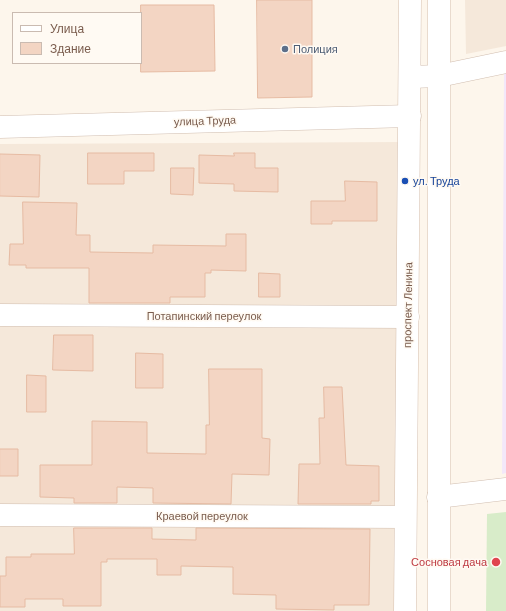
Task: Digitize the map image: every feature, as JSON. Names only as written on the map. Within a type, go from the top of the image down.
[{"type":"street","name":"проспект Ленина","points":[[405,611],[411,77],[410,0]]},
{"type":"street","points":[[439,0],[439,611]]},
{"type":"street","points":[[411,77],[439,76],[506,62]]},
{"type":"street","name":"улица Труда","points":[[0,127],[410,116]]},
{"type":"street","name":"Потапинский переулок","points":[[0,315],[408,317]]},
{"type":"street","points":[[438,497],[506,489]]},
{"type":"street","name":"Краевой переулок","points":[[0,515],[405,517]]},
{"type":"shaded area","points":[[465,0],[506,0],[506,46],[466,54]]},
{"type":"shaded area","points":[[504,72],[506,72],[506,473],[502,474]]},
{"type":"shaded area","points":[[403,142],[406,321],[0,314],[0,144]]},
{"type":"shaded area","points":[[0,324],[407,328],[406,512],[0,509]]},
{"type":"shaded area","points":[[0,519],[406,520],[407,611],[0,611]]},
{"type":"green space","name":"Сосновая дача","points":[[506,512],[506,611],[486,611],[487,514]]},
{"type":"building","name":"Полиция","points":[[257,0],[312,0],[312,97],[258,98]]},
{"type":"building","points":[[141,5],[214,5],[215,71],[141,72]]},
{"type":"building","points":[[88,153],[154,153],[154,171],[124,171],[124,184],[88,184]]},
{"type":"building","points":[[234,153],[255,153],[255,168],[278,168],[278,192],[234,191],[234,184],[199,183],[199,155],[234,156]]},
{"type":"building","points":[[0,154],[40,155],[39,197],[0,196]]},
{"type":"building","points":[[171,168],[194,168],[193,195],[171,194]]},
{"type":"building","points":[[345,181],[377,182],[377,221],[332,221],[332,224],[311,224],[311,201],[345,201]]},
{"type":"building","points":[[23,202],[77,203],[76,235],[90,235],[90,252],[153,253],[153,245],[226,246],[226,234],[246,234],[246,271],[211,270],[211,273],[205,273],[205,297],[170,297],[170,303],[89,303],[89,268],[26,268],[26,265],[9,265],[10,244],[23,244]]},
{"type":"building","points":[[259,273],[280,274],[280,297],[259,297]]},
{"type":"building","points":[[54,335],[93,335],[93,371],[53,370]]},
{"type":"building","points":[[136,353],[163,354],[163,388],[136,388]]},
{"type":"building","points":[[209,369],[262,369],[262,438],[270,439],[269,475],[232,474],[231,504],[153,503],[153,488],[117,487],[117,503],[74,503],[74,498],[40,497],[40,465],[92,465],[92,421],[147,422],[147,453],[206,454],[206,425],[209,425]]},
{"type":"building","points":[[27,375],[46,376],[46,412],[27,412]]},
{"type":"building","points":[[324,387],[342,387],[346,465],[379,466],[379,501],[371,501],[371,504],[298,504],[299,464],[320,464],[319,418],[324,418]]},
{"type":"building","points":[[0,449],[18,449],[18,476],[0,476]]},
{"type":"building","points":[[74,528],[152,528],[152,539],[196,540],[196,528],[370,529],[369,605],[334,605],[334,610],[276,609],[276,595],[233,594],[233,567],[181,566],[181,575],[157,575],[157,559],[107,559],[107,562],[101,562],[101,606],[63,606],[63,599],[25,599],[25,607],[0,607],[0,576],[6,576],[6,557],[31,557],[31,554],[74,554]]},
{"type":"place","name":"Полиция","points":[[285,49]]},
{"type":"place","name":"ул. Труда","points":[[405,181]]},
{"type":"place","name":"Сосновая дача","points":[[496,562]]}]
